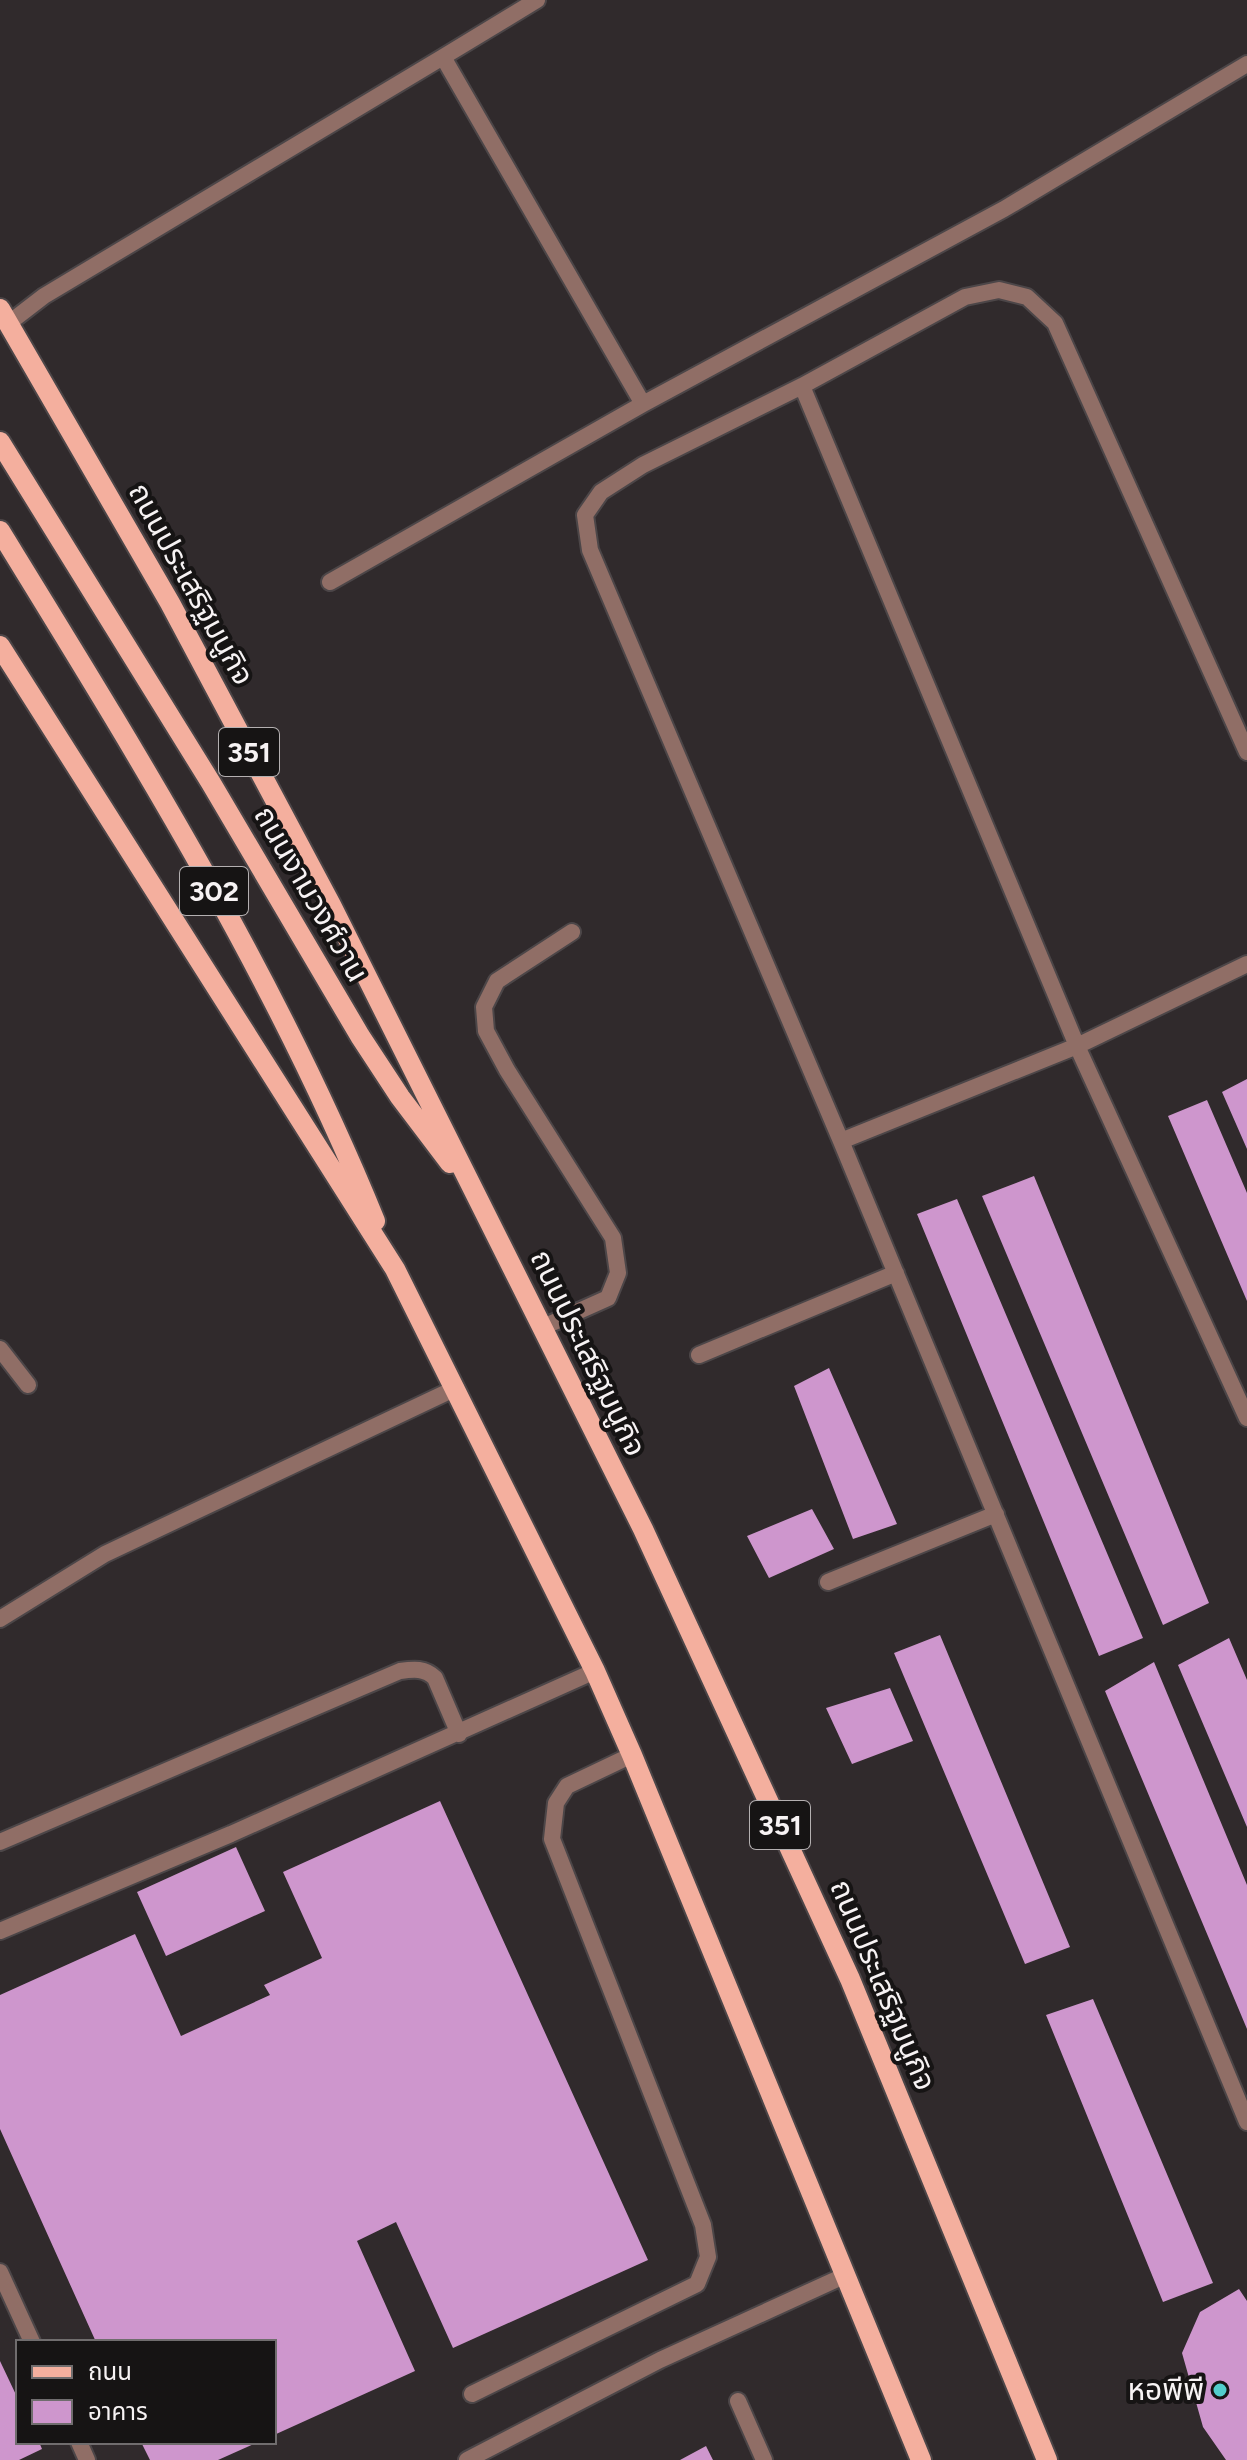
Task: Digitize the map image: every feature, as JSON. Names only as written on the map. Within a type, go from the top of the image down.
[{"type":"main road","name":"ถนนประเสริฐมนูกิจ","points":[[5,316],[178,617],[331,905],[643,1529],[850,1979],[1047,2460]]},
{"type":"main road","name":"ถนนงามวงศ์วาน","points":[[0,442],[211,783],[360,1036],[400,1097],[481,1204]]},
{"type":"main road","name":"302","points":[[0,531],[155,783],[267,986],[344,1143],[395,1269]]},
{"type":"main road","points":[[0,646],[395,1269],[456,1388],[595,1671],[632,1755],[921,2460]]},
{"type":"street","points":[[5,316],[44,296],[537,0]]},
{"type":"street","points":[[443,57],[643,404]]},
{"type":"street","points":[[330,582],[643,404],[1004,209],[1247,64]]},
{"type":"street","points":[[1247,752],[1055,323],[1027,297],[999,290],[965,297],[802,386],[643,465],[601,492],[585,515],[590,550],[841,1141],[1247,2122]]},
{"type":"street","points":[[802,386],[1077,1046],[1247,1418]]},
{"type":"street","points":[[541,1328],[608,1298],[618,1273],[613,1238],[507,1070],[486,1031],[484,1007],[497,981],[572,932]]},
{"type":"street","points":[[841,1141],[1077,1046],[1247,964]]},
{"type":"street","points":[[699,1355],[896,1273]]},
{"type":"street","points":[[0,1349],[28,1385]]},
{"type":"street","points":[[0,1619],[105,1554],[456,1388]]},
{"type":"street","points":[[828,1582],[996,1514]]},
{"type":"street","points":[[0,1842],[400,1671],[416,1669],[435,1678],[459,1734]]},
{"type":"street","points":[[0,1931],[231,1834],[595,1671]]},
{"type":"street","points":[[472,2394],[697,2284],[708,2257],[703,2225],[552,1839],[556,1803],[567,1786],[632,1755]]},
{"type":"street","points":[[0,2272],[31,2340]]},
{"type":"street","points":[[467,2460],[660,2360],[846,2275]]},
{"type":"street","points":[[738,2401],[764,2460]]},
{"type":"building","points":[[1247,1079],[1247,1149],[1222,1092]]},
{"type":"building","points":[[1207,1100],[1247,1193],[1247,1301],[1168,1116]]},
{"type":"building","points":[[1034,1176],[1209,1603],[1163,1625],[982,1196]]},
{"type":"building","points":[[957,1199],[1143,1638],[1099,1656],[917,1214]]},
{"type":"building","points":[[829,1368],[897,1524],[853,1539],[794,1386]]},
{"type":"building","points":[[812,1509],[834,1549],[769,1578],[747,1536]]},
{"type":"building","points":[[940,1635],[1070,1947],[1025,1964],[894,1653]]},
{"type":"building","points":[[1229,1638],[1247,1680],[1247,1827],[1178,1665]]},
{"type":"building","points":[[1154,1662],[1247,1885],[1247,2029],[1105,1691]]},
{"type":"building","points":[[890,1688],[913,1741],[852,1764],[826,1708]]},
{"type":"building","points":[[440,1801],[648,2260],[453,2348],[396,2222],[357,2241],[415,2371],[276,2434],[276,2340],[95,2340],[0,2129],[0,1995],[135,1934],[181,2036],[270,1995],[264,1985],[322,1958],[283,1872]]},
{"type":"building","points":[[236,1847],[265,1911],[166,1956],[137,1892]]},
{"type":"building","points":[[1093,1999],[1213,2283],[1163,2302],[1046,2015]]},
{"type":"building","name":"หอพีพี","points":[[1239,2289],[1247,2301],[1247,2460],[1226,2460],[1203,2427],[1182,2353],[1200,2312]]},
{"type":"building","points":[[0,2361],[16,2395],[16,2444],[40,2444],[42,2449],[19,2460],[0,2460]]},
{"type":"building","points":[[142,2444],[254,2444],[218,2460],[150,2460]]},
{"type":"building","points":[[706,2446],[713,2460],[680,2460]]},
{"type":"place","name":"หอพีพี","points":[[1220,2390]]}]
